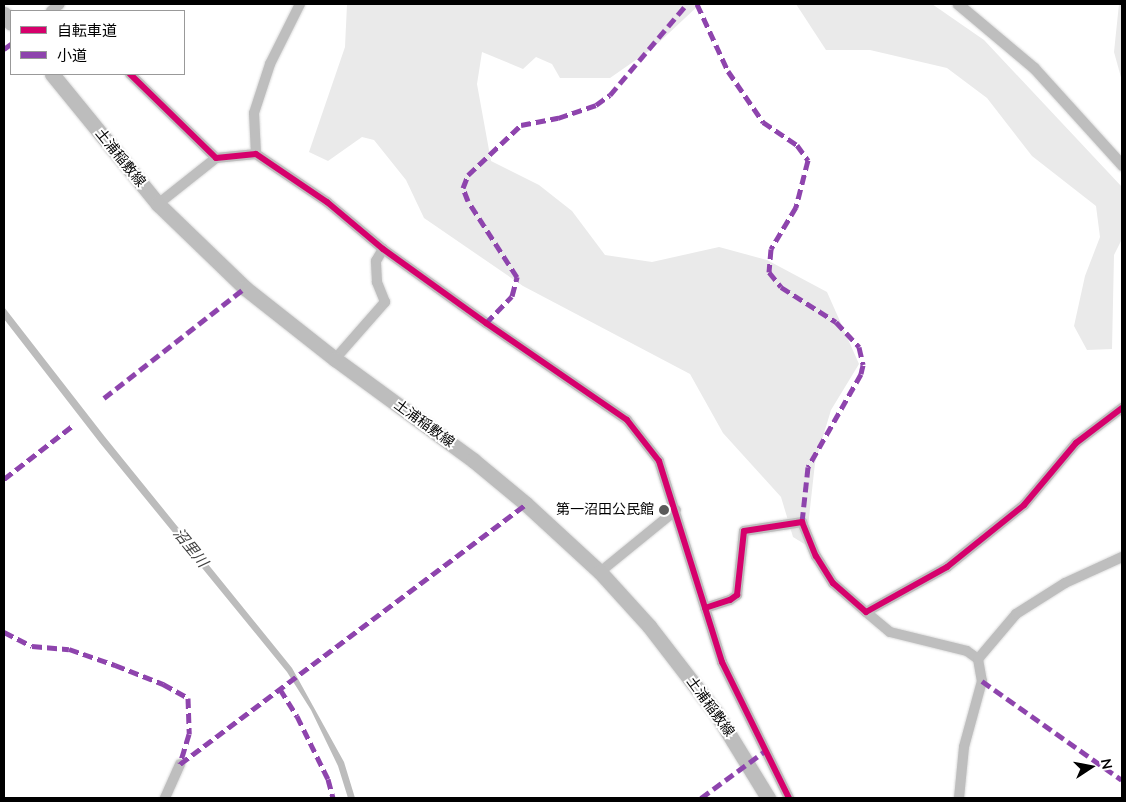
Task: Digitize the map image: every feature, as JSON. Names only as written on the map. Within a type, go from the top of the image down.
[{"type":"main road","name":"土浦稲敷線","points":[[53,75],[158,204],[245,288],[335,359],[473,460],[526,504],[600,572],[649,626],[716,713],[768,798]]},
{"type":"street","points":[[256,154],[254,113],[270,64],[300,4]]},
{"type":"street","points":[[958,4],[1034,68],[1122,165]]},
{"type":"street","points":[[131,75],[216,158]]},
{"type":"street","points":[[158,204],[216,158],[256,154],[327,202],[383,249],[627,420],[658,461],[676,510],[732,685],[789,798]]},
{"type":"street","points":[[335,359],[385,302],[377,282],[376,261],[383,249]]},
{"type":"street","points":[[866,612],[947,567],[1024,505],[1076,443],[1122,408]]},
{"type":"street","points":[[600,572],[676,510]]},
{"type":"street","points":[[706,608],[730,600],[736,595],[744,531],[802,522],[816,556],[832,583],[890,632],[967,651],[978,659],[982,680],[964,747],[959,798]]},
{"type":"street","points":[[978,659],[1016,614],[1065,583],[1122,556]]},
{"type":"street","points":[[165,798],[180,764]]},
{"type":"shaded area","points":[[347,4],[700,4],[653,48],[610,78],[560,78],[552,64],[536,57],[523,69],[482,52],[477,84],[491,161],[539,185],[572,211],[605,255],[652,262],[719,247],[767,260],[827,292],[859,364],[831,410],[815,463],[806,545],[793,537],[781,497],[723,433],[690,374],[523,286],[424,218],[406,180],[374,140],[362,137],[328,161],[309,152],[345,47]]},
{"type":"shaded area","points":[[796,4],[932,4],[984,40],[1122,187],[1122,239],[1114,255],[1112,349],[1087,350],[1074,326],[1085,276],[1100,237],[1096,206],[1032,156],[987,98],[947,68],[870,50],[826,50]]},
{"type":"shaded area","points":[[1119,4],[1122,4],[1122,81],[1114,52]]},
{"type":"water","name":"沼里川","points":[[4,307],[105,437],[292,668],[344,762],[355,798],[348,798],[338,766],[311,710],[287,672],[100,443],[4,319]]},
{"type":"marked path","points":[[486,323],[512,296],[517,277],[468,201],[463,188],[468,175],[521,125],[558,118],[596,105],[610,95],[687,4]]},
{"type":"marked path","points":[[697,4],[728,71],[763,122],[797,145],[808,160],[796,207],[771,249],[769,272],[781,287],[836,322],[859,347],[863,365],[861,374],[808,467],[802,522]]},
{"type":"marked path","points":[[4,49],[10,45]]},
{"type":"marked path","points":[[104,398],[245,288]]},
{"type":"marked path","points":[[4,479],[72,426]]},
{"type":"marked path","points":[[180,764],[526,504]]},
{"type":"marked path","points":[[4,632],[32,646],[69,649],[115,665],[163,684],[188,698],[189,734],[180,764]]},
{"type":"marked path","points":[[982,681],[1122,780]]},
{"type":"marked path","points":[[280,689],[297,716],[328,779],[333,798]]},
{"type":"marked path","points":[[701,798],[765,751]]},
{"type":"cycle path","points":[[131,75],[216,158],[256,154],[327,202],[383,249],[486,323],[627,420],[659,461],[722,662],[789,798]]},
{"type":"cycle path","points":[[705,608],[730,600],[737,595],[744,531],[802,522],[816,556],[833,583],[866,612],[947,567],[1024,505],[1076,443],[1122,408]]},
{"type":"place","name":"第一沼田公民館","points":[[664,510]]}]
